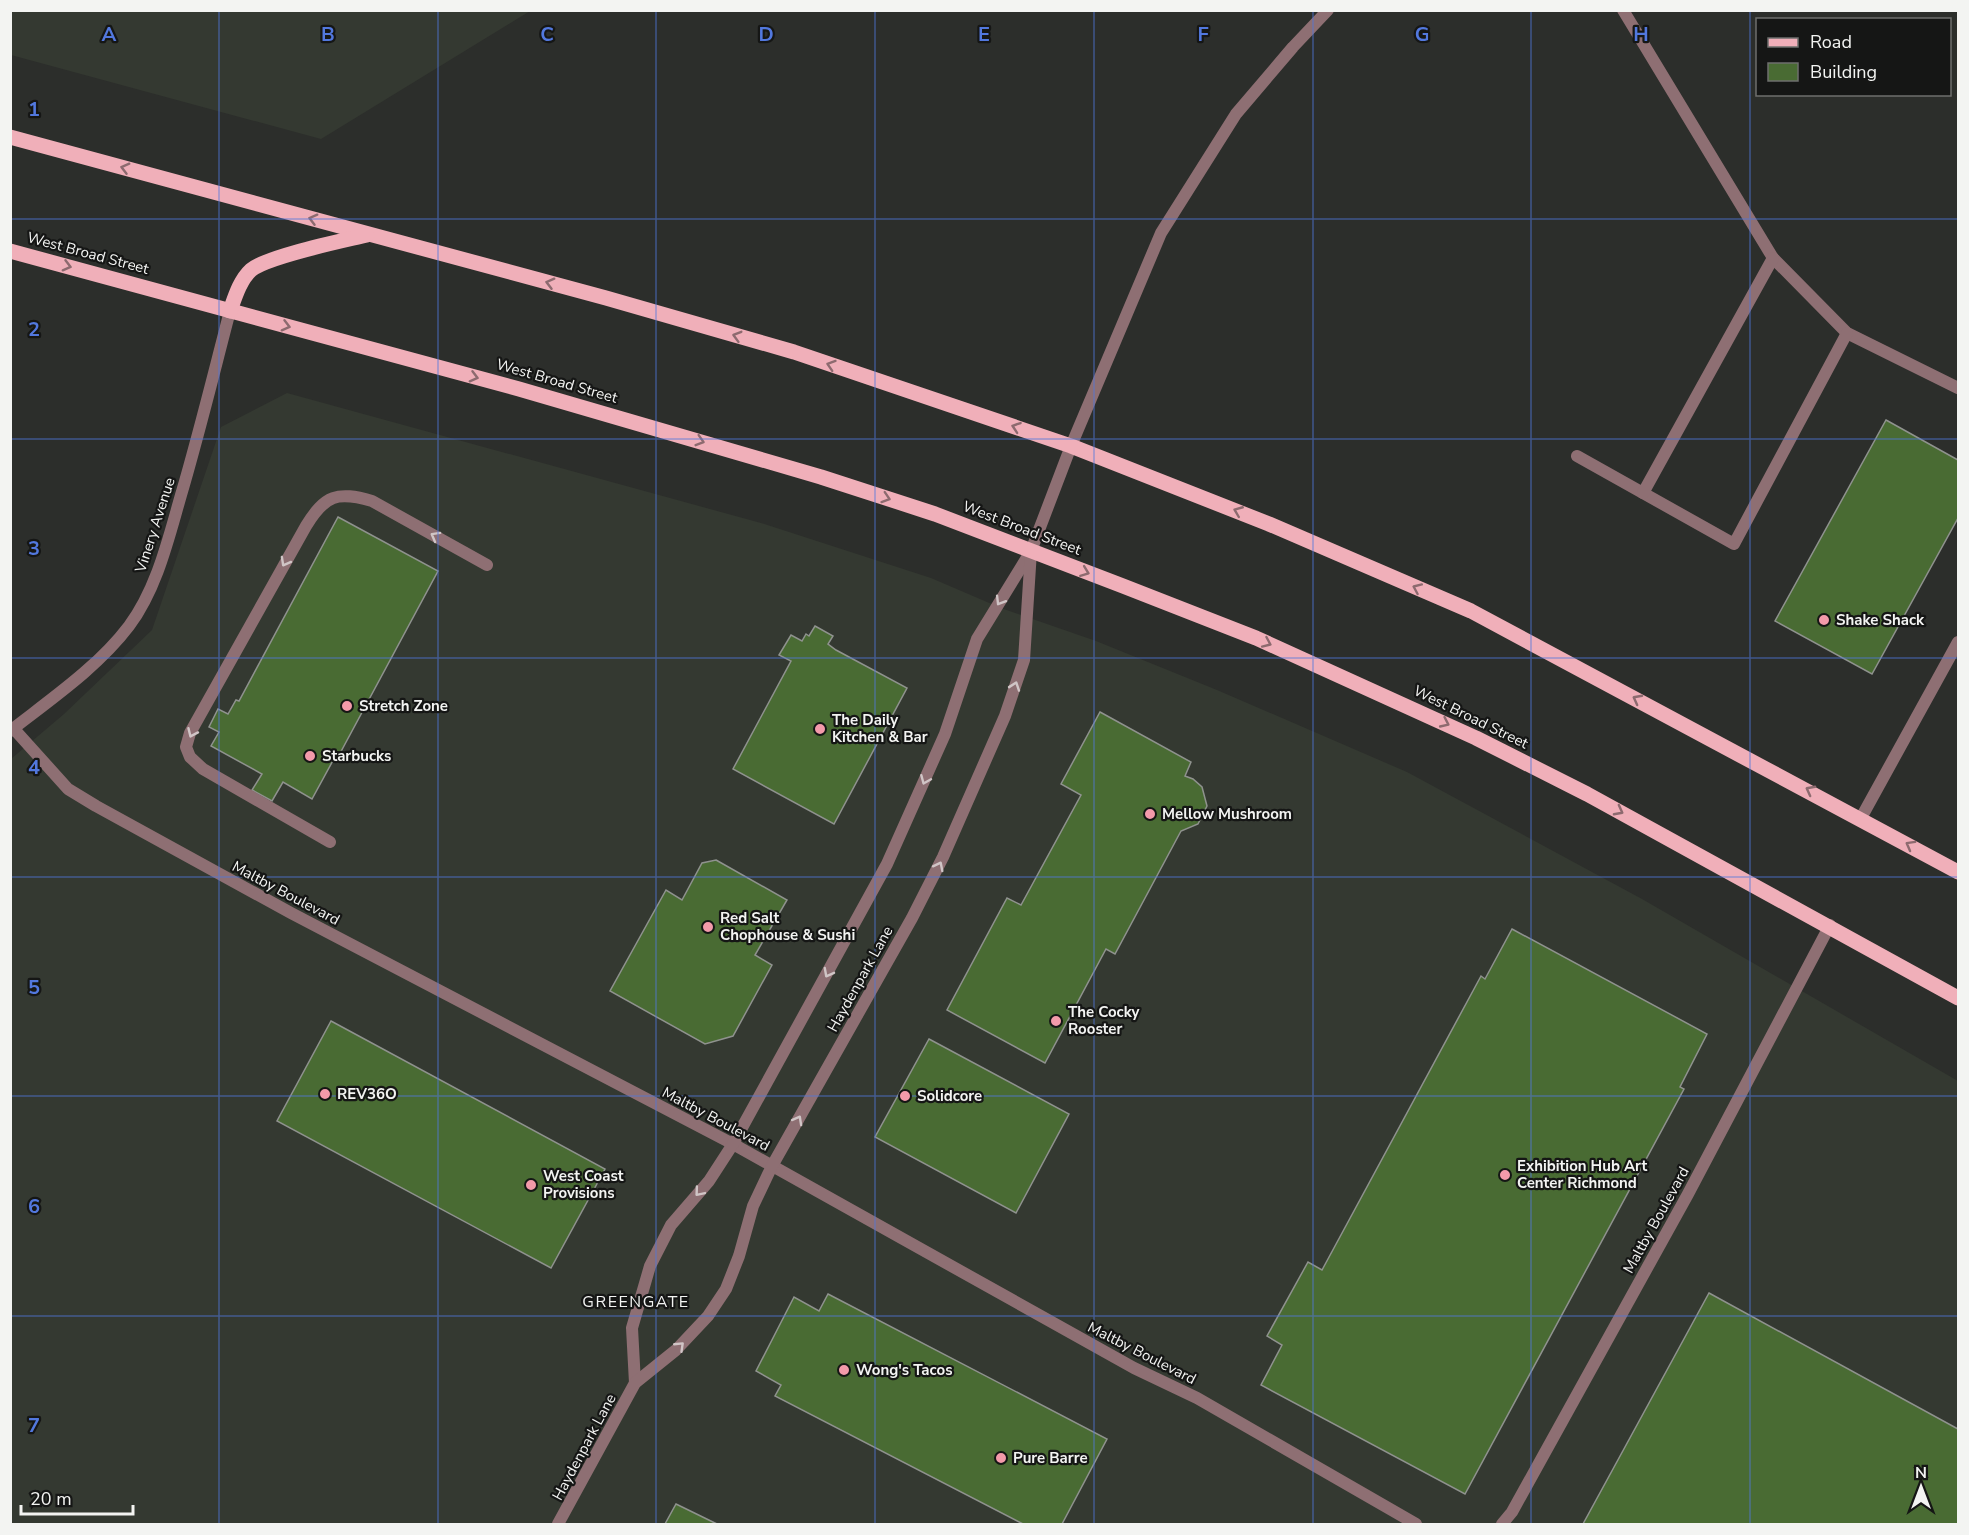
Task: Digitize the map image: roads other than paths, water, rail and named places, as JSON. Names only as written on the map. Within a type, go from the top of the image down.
[{"type":"main road","points":[[10,137],[794,352],[1071,446],[1259,520],[1471,611],[1959,872]]},
{"type":"main road","points":[[230,311],[241,283],[252,269],[292,254],[369,234]]},
{"type":"main road","name":"West Broad Street","points":[[10,251],[531,392],[821,477],[935,514],[1256,638],[1455,728],[1587,794],[1830,925],[1959,998]]},
{"type":"street","name":"Haydenpark Lane","points":[[635,1383],[632,1328],[650,1266],[671,1225],[709,1181],[733,1144],[887,864],[945,734],[977,639],[1031,551],[1071,446],[1161,233],[1236,114],[1328,10]]},
{"type":"street","points":[[1623,10],[1773,258],[1847,333],[1959,388]]},
{"type":"street","points":[[1643,494],[1773,258]]},
{"type":"street","name":"Vinery Avenue","points":[[12,730],[100,658],[129,625],[150,588],[165,553],[230,311]]},
{"type":"street","points":[[1577,456],[1734,544],[1847,333]]},
{"type":"street","points":[[330,842],[203,769],[190,757],[186,747],[190,733],[300,536],[317,508],[328,499],[340,495],[355,496],[372,501],[487,565]]},
{"type":"street","name":"Haydenpark Lane","points":[[558,1524],[635,1383],[676,1350],[708,1317],[726,1289],[739,1256],[753,1206],[772,1166],[944,857],[1005,716],[1024,660],[1031,551]]},
{"type":"street","points":[[1861,818],[1959,642]]},
{"type":"street","name":"Maltby Boulevard","points":[[12,730],[68,789],[96,806],[291,913],[733,1144],[1134,1368],[1197,1398],[1416,1524]]},
{"type":"street","name":"Maltby Boulevard","points":[[1502,1524],[1512,1512],[1688,1194],[1830,925]]},
{"type":"place","name":"Shake Shack","points":[[1824,620]]},
{"type":"place","name":"Stretch Zone","points":[[347,706]]},
{"type":"place","name":"The Daily Kitchen & Bar","points":[[820,729]]},
{"type":"place","name":"Starbucks","points":[[310,756]]},
{"type":"place","name":"Mellow Mushroom","points":[[1150,814]]},
{"type":"place","name":"Red Salt Chophouse & Sushi","points":[[708,927]]},
{"type":"place","name":"The Cocky Rooster","points":[[1056,1021]]},
{"type":"place","name":"REV36O","points":[[325,1094]]},
{"type":"place","name":"Solidcore","points":[[905,1096]]},
{"type":"place","name":"Exhibition Hub Art Center Richmond","points":[[1505,1175]]},
{"type":"place","name":"West Coast Provisions","points":[[531,1185]]},
{"type":"place","name":"Wong's Tacos","points":[[844,1370]]},
{"type":"place","name":"Pure Barre","points":[[1001,1458]]},
{"type":"district","name":"GREENGATE","points":[[636,1302]]}]
